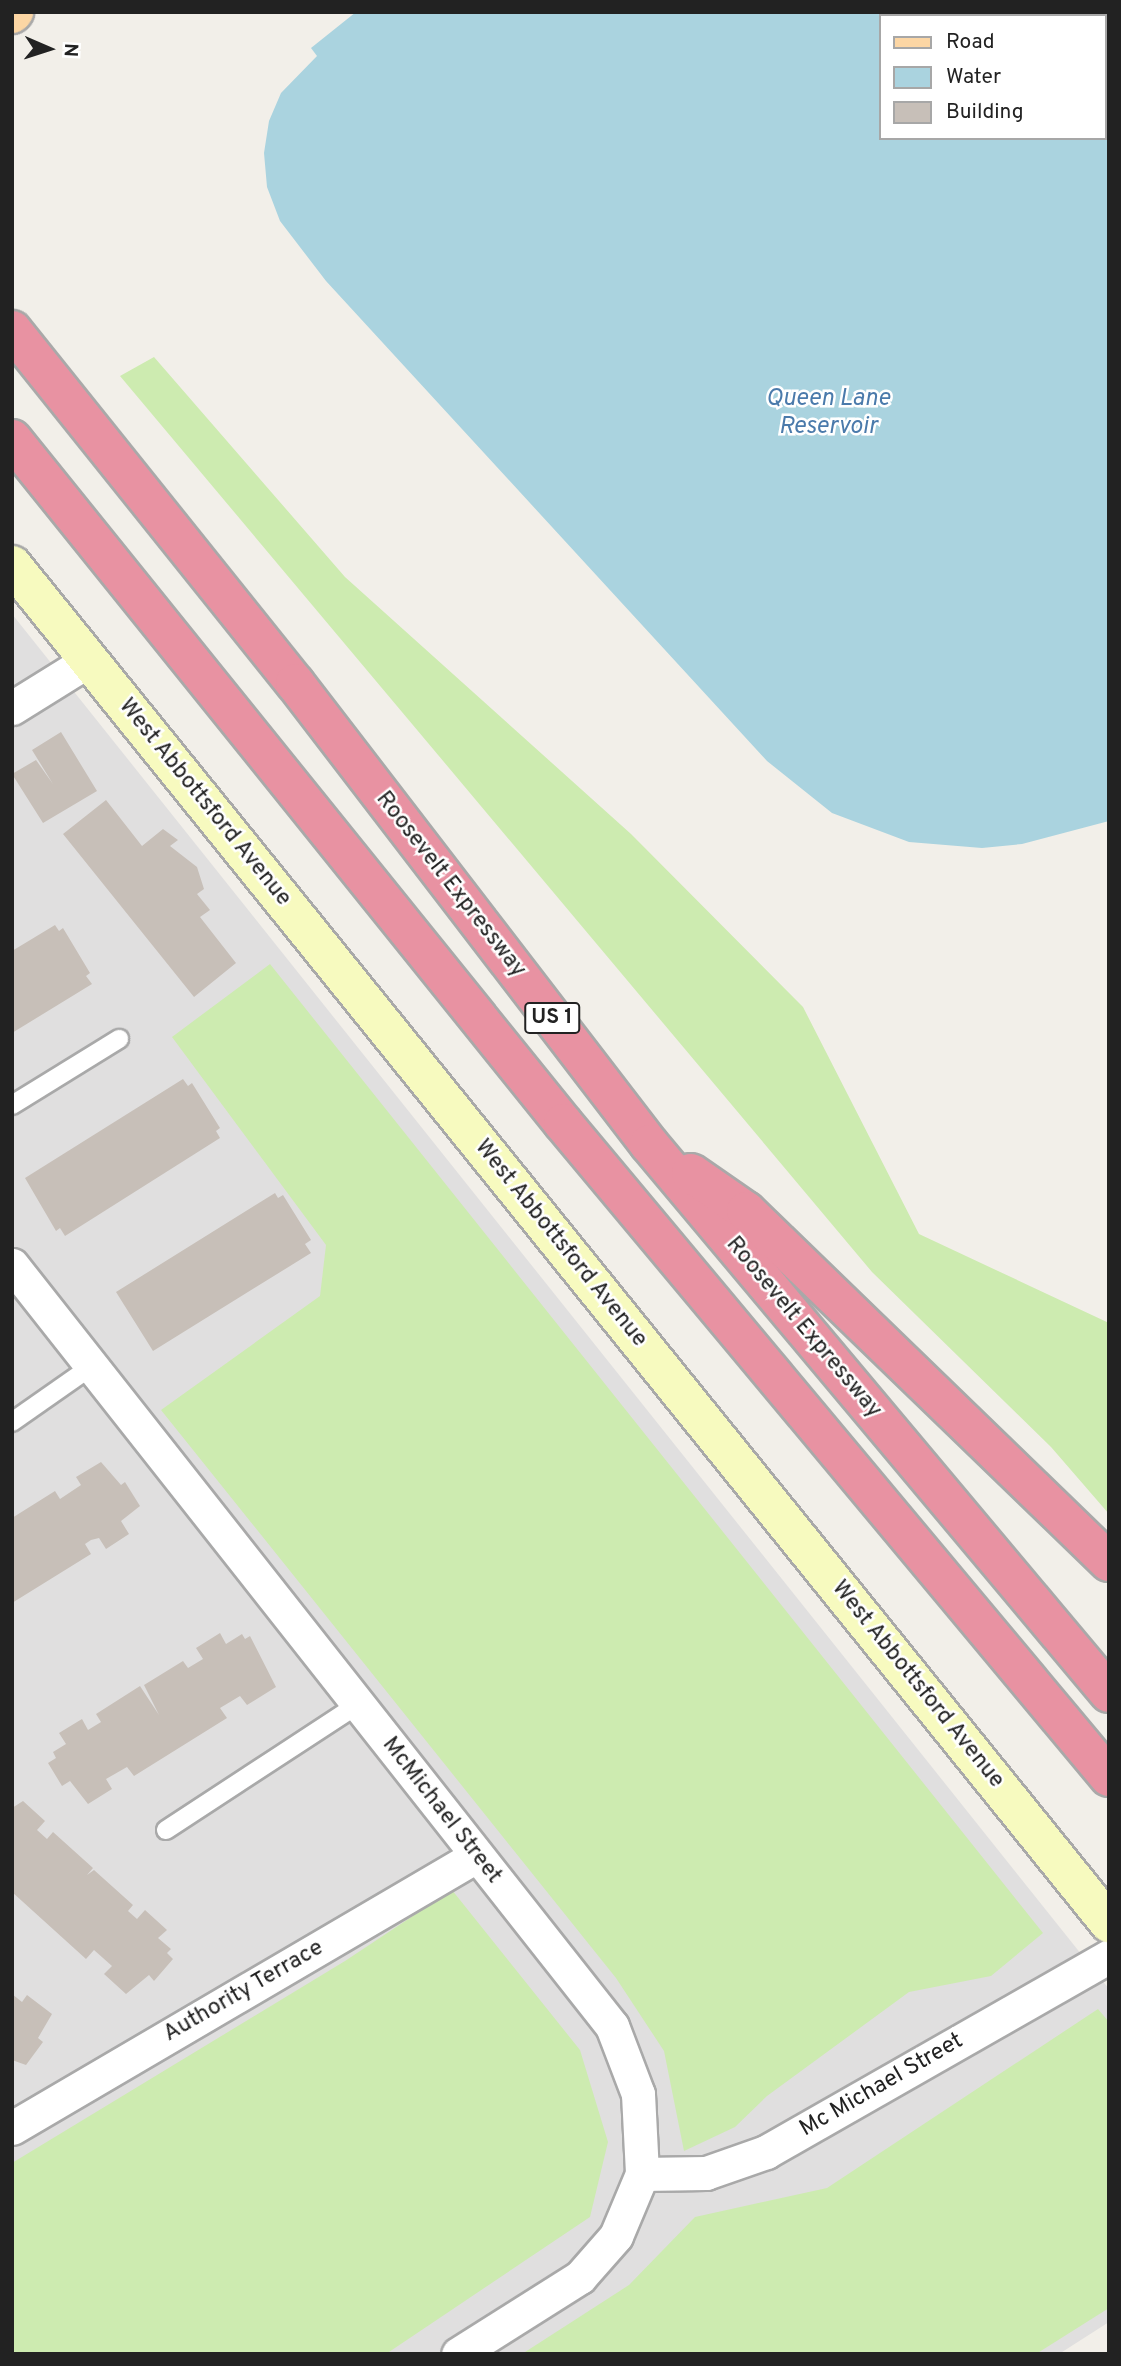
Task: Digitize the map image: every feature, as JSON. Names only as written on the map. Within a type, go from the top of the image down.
[{"type":"highway","name":"Roosevelt Expressway","points":[[12,330],[295,683],[649,1144],[1109,1693]]},
{"type":"highway","name":"US 1","points":[[12,439],[563,1123],[1109,1777]]},
{"type":"highway","points":[[649,1144],[746,1211],[1109,1562]]},
{"type":"street","name":"West Abbottsford Avenue","points":[[12,565],[1109,1923]]},
{"type":"street","points":[[12,708],[89,660]]},
{"type":"street","name":"McMichael Street","points":[[12,1265],[612,2026],[638,2094],[642,2174],[616,2236],[580,2277],[458,2354]]},
{"type":"street","name":"Authority Terrace","points":[[12,2128],[476,1856]]},
{"type":"street","name":"Mc Michael Street","points":[[642,2174],[706,2173],[766,2152],[1109,1956]]},
{"type":"lane","points":[[12,1105],[119,1038]]},
{"type":"lane","points":[[12,1422],[92,1366]]},
{"type":"lane","points":[[166,1830],[357,1704]]},
{"type":"shaded area","points":[[12,614],[1109,1989],[1109,2322],[1059,2354],[12,2354]]},
{"type":"green space","points":[[154,357],[345,577],[631,834],[803,1007],[919,1234],[1109,1323],[1109,1514],[1051,1447],[872,1272],[120,376]]},
{"type":"green space","points":[[270,964],[1043,1933],[991,1976],[909,1992],[767,2096],[735,2127],[684,2151],[664,2051],[616,1978],[161,1410],[320,1296],[326,1245],[172,1037]]},
{"type":"green space","points":[[452,1890],[580,2050],[608,2142],[590,2217],[386,2354],[12,2354],[12,2163],[345,1961]]},
{"type":"green space","points":[[1098,2009],[1109,2022],[1109,2308],[1036,2354],[522,2354],[629,2285],[695,2217],[827,2188]]},
{"type":"water","name":"Queen Lane Reservoir","points":[[356,12],[1109,12],[1109,821],[1022,844],[982,848],[909,842],[832,813],[767,761],[326,281],[280,221],[267,187],[264,153],[269,121],[281,93],[317,56],[311,48]]},
{"type":"building","points":[[61,732],[97,791],[43,823],[12,774],[36,760],[53,784],[32,750]]},
{"type":"building","points":[[106,800],[142,846],[163,829],[178,840],[170,846],[197,867],[204,889],[197,894],[210,910],[200,917],[236,963],[194,997],[63,834]]},
{"type":"building","points":[[55,925],[59,931],[63,928],[90,973],[86,976],[92,984],[12,1033],[12,951]]},
{"type":"building","points":[[183,1079],[188,1086],[192,1083],[220,1128],[216,1131],[220,1138],[65,1236],[60,1228],[56,1231],[25,1178]]},
{"type":"building","points":[[275,1193],[278,1198],[283,1195],[311,1240],[305,1244],[311,1253],[153,1351],[116,1292]]},
{"type":"building","points":[[101,1462],[121,1485],[125,1482],[140,1506],[121,1521],[129,1534],[106,1549],[99,1538],[91,1540],[85,1544],[91,1554],[12,1603],[12,1518],[55,1491],[60,1499],[81,1485],[76,1477]]},
{"type":"building","points":[[220,1633],[226,1644],[242,1634],[245,1639],[250,1636],[276,1687],[247,1705],[240,1696],[220,1708],[227,1718],[134,1776],[127,1767],[106,1779],[112,1789],[88,1804],[70,1781],[62,1786],[48,1763],[56,1758],[53,1752],[66,1744],[59,1733],[82,1719],[88,1730],[101,1722],[96,1714],[140,1686],[159,1715],[144,1685],[183,1661],[188,1668],[203,1659],[196,1648]]},
{"type":"building","points":[[23,1801],[45,1821],[37,1830],[47,1839],[53,1832],[93,1868],[87,1875],[94,1870],[133,1905],[128,1911],[137,1919],[145,1910],[167,1930],[158,1938],[171,1949],[167,1953],[173,1959],[154,1981],[149,1975],[126,1994],[104,1974],[112,1966],[94,1950],[86,1959],[12,1892],[12,1808]]},
{"type":"building","points":[[12,1994],[22,2002],[27,1995],[52,2014],[38,2038],[43,2042],[26,2065],[12,2060]]}]
